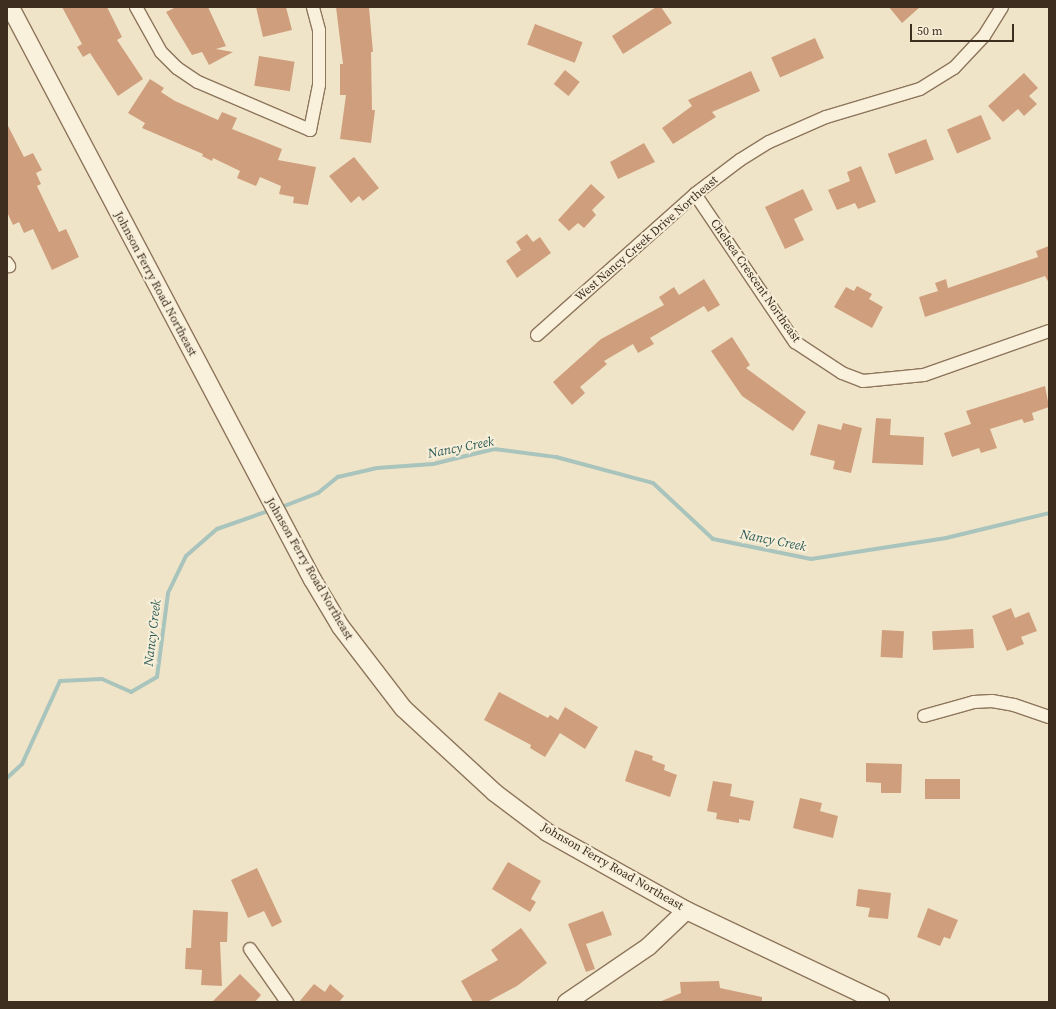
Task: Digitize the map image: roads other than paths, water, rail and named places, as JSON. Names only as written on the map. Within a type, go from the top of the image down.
[{"type":"main road","name":"Johnson Ferry Road Northeast","points":[[10,7],[285,529],[340,626],[403,708],[494,792],[547,832],[686,910],[880,1002]]},
{"type":"main road","points":[[566,1002],[648,946],[686,910]]},
{"type":"street","points":[[136,7],[161,52],[177,68],[198,82],[310,130],[319,85],[319,30],[314,7]]},
{"type":"street","name":"West Nancy Creek Drive Northeast","points":[[537,335],[695,194],[770,142],[826,118],[920,89],[954,68],[974,47],[1002,7]]},
{"type":"street","name":"Chelsea Crescent Northeast","points":[[695,194],[795,342],[819,360],[856,378],[887,380],[924,375],[1049,331]]},
{"type":"street","points":[[924,716],[974,702],[992,701],[1014,705],[1049,717]]},
{"type":"street","points":[[250,949],[287,1002]]},
{"type":"waterway","name":"Nancy Creek","points":[[279,508],[318,493],[338,477],[377,468],[433,464],[494,449],[556,457],[653,483],[713,539],[811,559],[946,538],[1049,513]]},
{"type":"waterway","name":"Nancy Creek","points":[[7,778],[22,764],[60,681],[102,679],[131,692],[157,677],[168,593],[186,556],[217,529],[271,510]]}]
